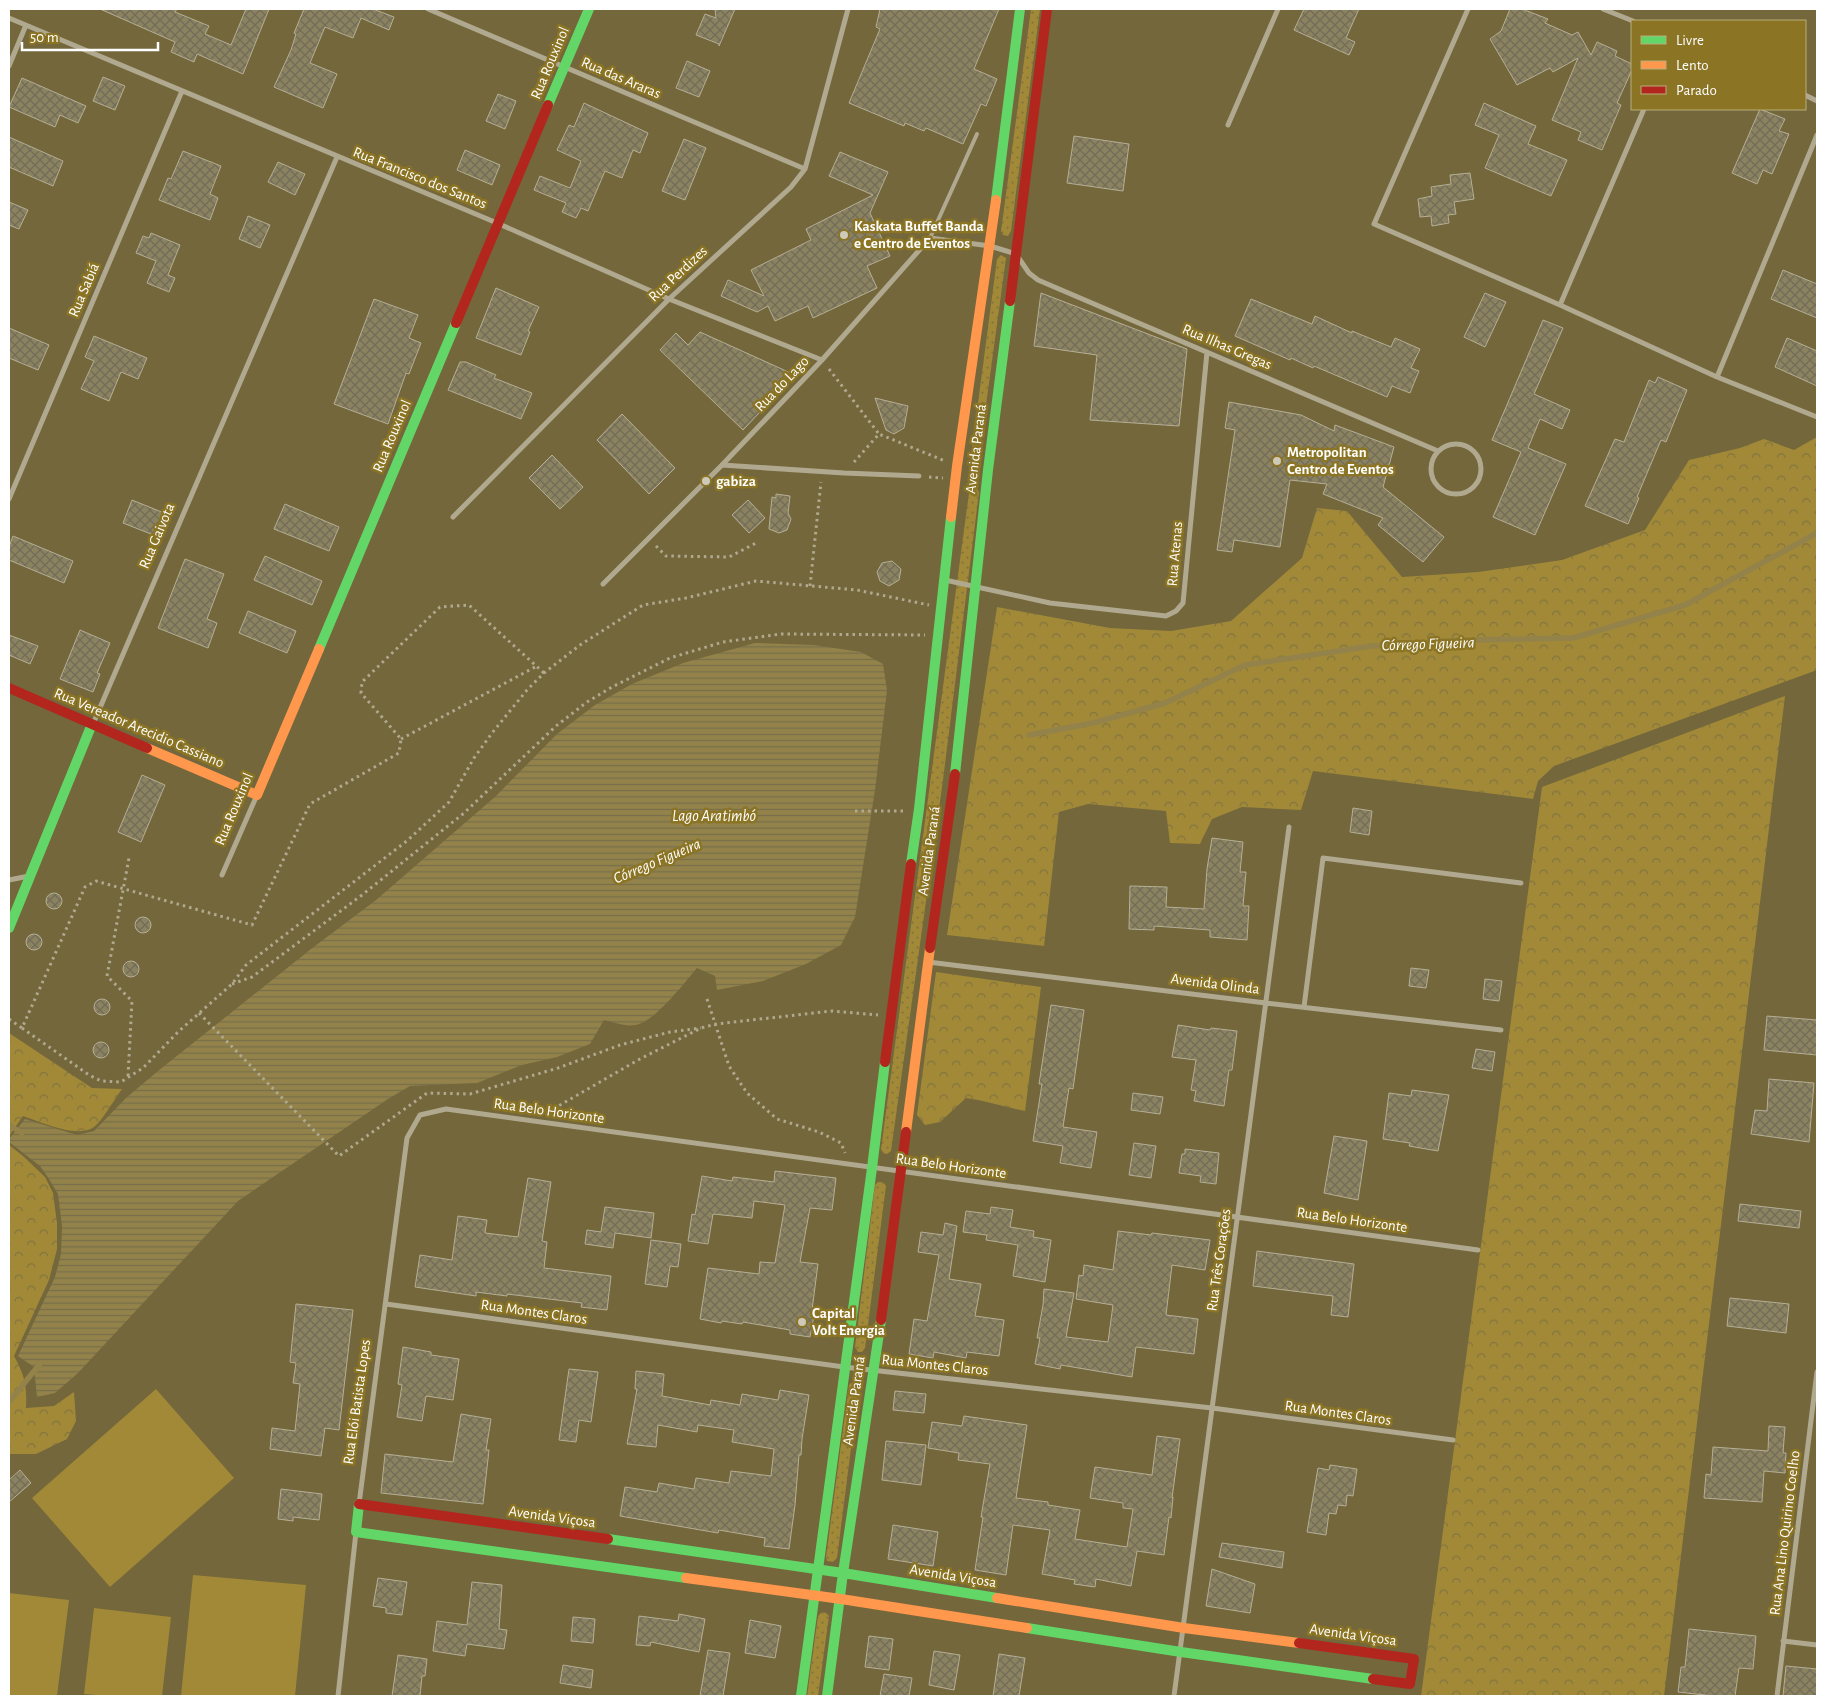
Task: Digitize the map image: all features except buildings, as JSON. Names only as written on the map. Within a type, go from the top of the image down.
[{"type":"street","name":"Rua das Araras","points":[[428,9],[805,169]]},
{"type":"street","name":"Rua Rouxinol","points":[[222,875],[589,9]]},
{"type":"street","name":"Rua Perdizes","points":[[453,517],[669,299],[791,187],[805,169],[846,9]]},
{"type":"street","name":"Avenida Paraná","points":[[801,1696],[872,1168],[890,1016],[920,802],[957,466],[990,246],[1020,9]]},
{"type":"street","name":"Avenida Paraná","points":[[827,1696],[843,1574],[874,1371],[928,962],[955,776],[975,586],[1048,9]]},
{"type":"street","points":[[1228,125],[1278,9]]},
{"type":"street","points":[[1468,9],[1374,224],[1560,305],[1717,377],[1817,417]]},
{"type":"street","points":[[1603,9],[1631,20]]},
{"type":"street","name":"Rua Francisco dos Santos","points":[[9,18],[497,223],[669,299],[822,360]]},
{"type":"street","points":[[9,66],[26,25]]},
{"type":"street","name":"Rua Sabiá","points":[[9,499],[182,91]]},
{"type":"street","points":[[1560,305],[1644,110]]},
{"type":"street","points":[[1717,377],[1817,135]]},
{"type":"street","name":"Rua Gaivota","points":[[9,928],[92,724],[337,157]]},
{"type":"street","points":[[930,238],[990,246],[1016,254]]},
{"type":"street","name":"Rua do Lago","points":[[603,584],[722,465],[822,360],[930,238]]},
{"type":"street","name":"Rua Ilhas Gregas","points":[[1016,254],[1029,273],[1038,280],[1438,451]]},
{"type":"street","name":"Rua Atenas","points":[[945,580],[1050,603],[1166,616],[1176,611],[1183,603],[1206,352]]},
{"type":"street","points":[[1452,444],[1460,444],[1474,452],[1480,466],[1480,474],[1472,488],[1466,492],[1451,494],[1438,486],[1431,472],[1434,457],[1438,451],[1452,444]]},
{"type":"street","points":[[722,465],[919,476]]},
{"type":"street","name":"Rua Vereador Arecidio Cassiano","points":[[9,688],[257,795]]},
{"type":"street","name":"Rua Três Corações","points":[[1174,1696],[1289,827]]},
{"type":"street","points":[[1304,1007],[1323,858],[1521,883]]},
{"type":"street","points":[[9,880],[30,876]]},
{"type":"street","name":"Avenida Olinda","points":[[928,962],[1501,1030]]},
{"type":"street","name":"Rua Belo Horizonte","points":[[420,1115],[446,1109],[1478,1250]]},
{"type":"street","name":"Rua Elói Batista Lopes","points":[[338,1696],[359,1504],[408,1138],[420,1115]]},
{"type":"street","name":"Rua Montes Claros","points":[[386,1304],[874,1371],[1212,1408],[1453,1440]]},
{"type":"street","name":"Rua Ana Lino Quirino Coelho","points":[[1777,1696],[1817,1372]]},
{"type":"street","points":[[1810,1435],[1817,1436]]},
{"type":"street","name":"Avenida Viçosa","points":[[356,1532],[841,1599],[1181,1652],[1410,1684],[1414,1659],[1184,1628],[818,1570],[359,1504]]},
{"type":"street","points":[[1783,1641],[1817,1645]]},
{"type":"lane","points":[[930,238],[977,134]]},
{"type":"path","points":[[822,360],[879,434],[957,466]]},
{"type":"path","points":[[844,473],[879,434]]},
{"type":"path","points":[[810,586],[822,472]]},
{"type":"path","points":[[919,476],[956,479]]},
{"type":"path","points":[[648,539],[666,556],[729,557],[758,542]]},
{"type":"path","points":[[9,1019],[89,1075],[101,1081],[120,1082],[143,1068],[178,1032],[232,984],[246,965],[430,821],[449,802],[474,758],[492,733],[544,672],[580,645],[643,606],[756,581],[857,590],[942,608]]},
{"type":"path","points":[[22,1028],[85,887],[96,881],[252,926],[310,804],[399,753],[401,738],[360,693],[362,682],[440,607],[469,605],[544,672]]},
{"type":"path","points":[[232,984],[252,977],[362,895],[464,813],[556,726],[588,702],[612,687],[670,658],[723,642],[781,634],[939,635]]},
{"type":"path","points":[[401,738],[537,666]]},
{"type":"path","points":[[855,811],[903,811]]},
{"type":"path","points":[[128,1077],[132,1001],[106,976],[129,858]]},
{"type":"path","points":[[707,1000],[729,1066],[747,1093],[777,1120],[819,1132],[841,1143],[850,1165]]},
{"type":"path","points":[[199,1013],[339,1156],[427,1093],[470,1094],[558,1068],[620,1045],[670,1032],[716,1024],[832,1011],[890,1016]]},
{"type":"path","points":[[532,1121],[638,1060],[701,1028]]},
{"type":"green space","points":[[1031,9],[1040,9],[1011,231],[1008,236],[1003,235],[1001,231]]},
{"type":"green space","points":[[1001,255],[1006,258],[979,460],[973,461],[971,456],[997,259]]},
{"type":"green space","points":[[1817,437],[1817,670],[1554,766],[1538,781],[1533,799],[1313,771],[1301,810],[1242,807],[1212,819],[1200,844],[1170,843],[1166,811],[1088,804],[1059,812],[1044,946],[947,935],[997,607],[1110,628],[1171,631],[1231,621],[1302,558],[1317,508],[1347,511],[1402,577],[1478,572],[1562,560],[1645,530],[1689,460],[1740,448],[1764,439],[1794,450]]},
{"type":"green space","points":[[971,488],[976,488],[979,492],[943,780],[891,1151],[887,1154],[883,1153],[881,1149]]},
{"type":"green space","points":[[1785,696],[1664,1696],[1421,1696],[1542,787]]},
{"type":"green space","points":[[936,972],[1041,987],[1025,1111],[966,1098],[940,1122],[925,1125],[917,1115]]},
{"type":"green space","points":[[9,1033],[92,1088],[122,1089],[94,1127],[87,1130],[69,1130],[23,1116],[9,1136]]},
{"type":"green space","points":[[9,1145],[45,1177],[53,1193],[57,1223],[57,1249],[49,1280],[14,1356],[21,1369],[24,1381],[26,1408],[54,1406],[74,1392],[76,1421],[67,1439],[36,1454],[9,1454]]},
{"type":"green space","points":[[878,1182],[883,1182],[886,1186],[865,1348],[862,1352],[858,1352],[855,1347],[875,1185]]},
{"type":"green space","points":[[851,1383],[859,1386],[837,1558],[833,1562],[827,1561],[826,1557],[849,1385]]},
{"type":"green space","points":[[156,1389],[234,1478],[110,1587],[32,1498]]},
{"type":"green space","points":[[193,1575],[306,1585],[295,1696],[181,1696]]},
{"type":"green space","points":[[9,1593],[69,1600],[57,1696],[9,1696]]},
{"type":"green space","points":[[94,1608],[171,1617],[162,1696],[84,1694]]},
{"type":"green space","points":[[822,1612],[829,1616],[818,1696],[807,1696],[818,1616]]},
{"type":"water","name":"Lago Aratimbó","points":[[755,643],[814,645],[861,652],[883,664],[887,690],[875,790],[855,917],[841,945],[806,964],[763,981],[717,990],[715,976],[697,968],[669,1001],[643,1023],[628,1025],[604,1020],[590,1044],[557,1057],[522,1065],[477,1083],[410,1086],[238,1201],[78,1373],[55,1393],[37,1397],[34,1367],[18,1356],[55,1277],[61,1254],[62,1226],[58,1194],[49,1179],[40,1166],[9,1142],[9,1139],[25,1119],[77,1135],[94,1131],[126,1098],[158,1071],[311,949],[376,900],[496,796],[557,734],[595,705],[632,684],[683,663]]},
{"type":"waterway","name":"Córrego Figueira","points":[[1029,735],[1093,723],[1165,703],[1245,665],[1372,646],[1467,640],[1573,638],[1685,605],[1817,533]]},
{"type":"waterway","points":[[9,1125],[22,1133]]},
{"type":"waterway","points":[[9,1402],[39,1365]]},
{"type":"traffic: fast","points":[[548,105],[589,9]]},
{"type":"traffic: fast","points":[[996,200],[1020,9]]},
{"type":"traffic: fast","points":[[955,774],[988,470],[1010,301]]},
{"type":"traffic: fast","points":[[319,649],[456,323]]},
{"type":"traffic: fast","points":[[911,864],[919,809],[951,517]]},
{"type":"traffic: fast","points":[[9,928],[92,724]]},
{"type":"traffic: fast","points":[[801,1696],[885,1062]]},
{"type":"traffic: fast","points":[[827,1696],[843,1573],[881,1320]]},
{"type":"traffic: fast","points":[[359,1504],[356,1532],[686,1578]]},
{"type":"traffic: fast","points":[[608,1539],[843,1573],[997,1598]]},
{"type":"traffic: fast","points":[[1027,1628],[1373,1679]]},
{"type":"traffic: slow","points":[[951,517],[996,200]]},
{"type":"traffic: slow","points":[[147,748],[257,795],[319,649]]},
{"type":"traffic: slow","points":[[906,1132],[930,948]]},
{"type":"traffic: slow","points":[[686,1578],[841,1599],[1027,1628]]},
{"type":"traffic: slow","points":[[997,1598],[1184,1628],[1299,1643]]},
{"type":"traffic: jam","points":[[1010,301],[1047,9]]},
{"type":"traffic: jam","points":[[456,323],[548,105]]},
{"type":"traffic: jam","points":[[9,688],[147,748]]},
{"type":"traffic: jam","points":[[930,948],[955,774]]},
{"type":"traffic: jam","points":[[885,1062],[911,864]]},
{"type":"traffic: jam","points":[[881,1320],[906,1132]]},
{"type":"traffic: jam","points":[[359,1504],[608,1539]]},
{"type":"traffic: jam","points":[[1299,1643],[1414,1659],[1410,1684],[1373,1679]]},
{"type":"place","name":"Kaskata Buffet Banda e Centro de Eventos","points":[[844,235]]},
{"type":"place","name":"Metropolitan Centro de Eventos","points":[[1277,461]]},
{"type":"place","name":"gabiza","points":[[706,481]]},
{"type":"place","name":"Capital Volt Energia","points":[[802,1322]]}]
